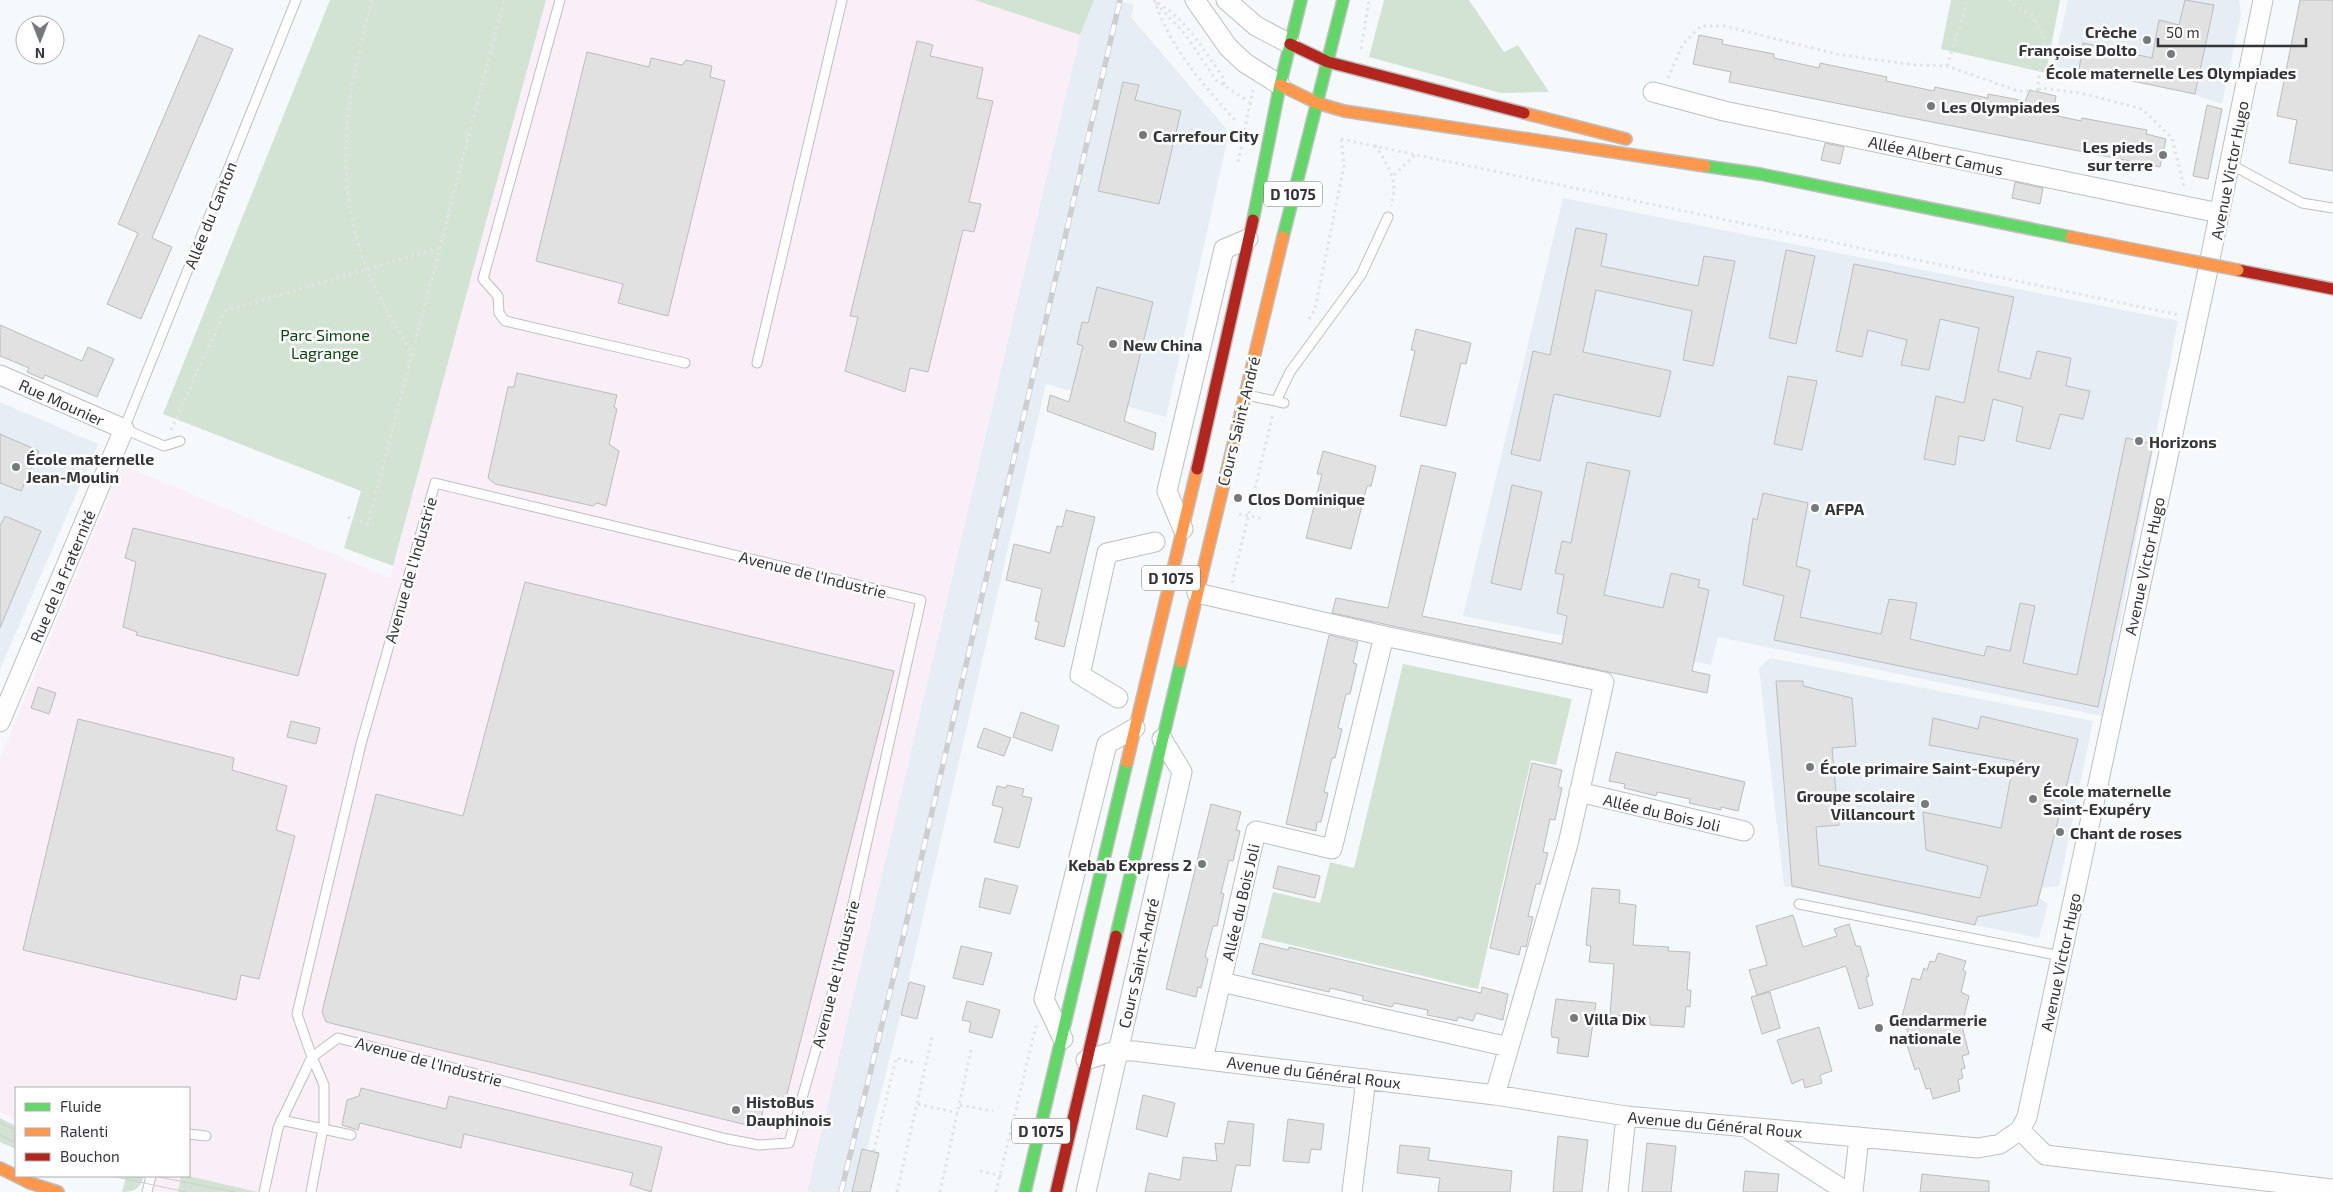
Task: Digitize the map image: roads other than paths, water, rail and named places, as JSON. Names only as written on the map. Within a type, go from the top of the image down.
[{"type":"main road","name":"Cours Saint-André","points":[[1025,1192],[1183,529],[1248,239],[1280,85],[1301,0]]},
{"type":"main road","name":"Cours Saint-André","points":[[1056,1192],[1244,394],[1343,0]]},
{"type":"main road","points":[[1290,44],[1328,62],[1636,142]]},
{"type":"main road","points":[[1280,85],[1317,103],[1344,111],[1760,174],[2333,289]]},
{"type":"main road","points":[[1656,147],[1760,174]]},
{"type":"main road","points":[[0,1168],[15,1176]]},
{"type":"main road","points":[[17,1177],[30,1184],[58,1192]]},
{"type":"street","points":[[1195,0],[1228,47],[1245,63],[1280,85]]},
{"type":"street","points":[[1226,0],[1256,26],[1290,44]]},
{"type":"street","name":"Avenue Victor Hugo","points":[[2020,1130],[2027,1117],[2220,213],[2263,0]]},
{"type":"street","name":"Allée Albert Camus","points":[[1657,94],[1724,111],[2220,213]]},
{"type":"street","points":[[1183,529],[1167,491],[1224,248],[1248,239]]},
{"type":"street","name":"Rue Mounier","points":[[0,375],[124,429]]},
{"type":"street","name":"Rue de la Fraternité","points":[[0,722],[124,429]]},
{"type":"street","points":[[1118,698],[1080,675],[1107,553],[1155,542]]},
{"type":"street","points":[[1197,593],[1384,636],[1604,682],[1568,844],[1495,1095]]},
{"type":"street","name":"Allée du Bois Joli","points":[[1203,1059],[1256,830],[1332,849],[1384,636]]},
{"type":"street","points":[[1063,1039],[1044,999],[1107,744],[1135,728]]},
{"type":"street","name":"Cours Saint-André","points":[[1086,1192],[1182,772],[1162,739]]},
{"type":"street","name":"Allée du Bois Joli","points":[[1579,792],[1744,831]]},
{"type":"street","points":[[1066,916],[1083,951]]},
{"type":"street","points":[[1221,982],[1509,1046]]},
{"type":"street","name":"Avenue du Général Roux","points":[[1086,1060],[1118,1050],[1366,1078],[1495,1095],[1626,1116],[1978,1148],[2000,1144],[2020,1130]]},
{"type":"street","points":[[1352,1192],[1366,1078]]},
{"type":"street","points":[[1618,1192],[1626,1116]]},
{"type":"street","points":[[1744,1126],[1847,1192]]},
{"type":"street","points":[[2020,1130],[2045,1155],[2333,1189]]},
{"type":"street","points":[[1853,1192],[1859,1137]]},
{"type":"lane","name":"Allée du Canton","points":[[124,429],[296,0]]},
{"type":"lane","points":[[560,0],[483,279],[498,296],[499,313],[505,321],[685,363]]},
{"type":"lane","points":[[757,363],[842,0]]},
{"type":"lane","points":[[2230,164],[2302,203],[2333,208]]},
{"type":"lane","points":[[1244,394],[1280,402],[1290,372],[1361,275],[1388,218]]},
{"type":"lane","points":[[124,429],[164,446],[180,441]]},
{"type":"lane","name":"Avenue de l'Industrie","points":[[434,483],[922,600],[836,980],[789,1143],[759,1145],[727,1139],[338,1038],[312,1057],[297,1014],[360,744],[434,483]]},
{"type":"lane","points":[[1798,904],[2061,956]]},
{"type":"lane","points":[[264,1192],[281,1120],[312,1057]]},
{"type":"lane","points":[[311,1192],[323,1129],[324,1085],[312,1057]]},
{"type":"lane","points":[[281,1120],[351,1135]]},
{"type":"lane","points":[[190,1134],[206,1136]]},
{"type":"lane","points":[[146,1192],[151,1177]]},
{"type":"tram line","points":[[0,1123],[15,1130]]},
{"type":"tram line","points":[[0,1135],[15,1142]]},
{"type":"tram line","points":[[117,1177],[186,1192]]},
{"type":"tram line","points":[[159,1177],[235,1192]]},
{"type":"railway","points":[[841,1192],[897,963],[1120,0]]},
{"type":"place","name":"Crèche Françoise Dolto","points":[[2147,40]]},
{"type":"place","name":"École maternelle Les Olympiades","points":[[2171,54]]},
{"type":"place","name":"Les Olympiades","points":[[1931,106]]},
{"type":"place","name":"Carrefour City","points":[[1143,135]]},
{"type":"place","name":"Les pieds sur terre","points":[[2163,155]]},
{"type":"place","name":"New China","points":[[1113,344]]},
{"type":"place","name":"Horizons","points":[[2139,441]]},
{"type":"place","name":"École maternelle Jean-Moulin","points":[[16,467]]},
{"type":"place","name":"Clos Dominique","points":[[1238,498]]},
{"type":"place","name":"AFPA","points":[[1815,508]]},
{"type":"place","name":"École primaire Saint-Exupéry","points":[[1810,767]]},
{"type":"place","name":"École maternelle Saint-Exupéry","points":[[2033,799]]},
{"type":"place","name":"Groupe scolaire Villancourt","points":[[1925,804]]},
{"type":"place","name":"Chant de roses","points":[[2060,832]]},
{"type":"place","name":"Kebab Express 2","points":[[1202,864]]},
{"type":"place","name":"Villa Dix","points":[[1574,1018]]},
{"type":"place","name":"Gendarmerie nationale","points":[[1879,1028]]},
{"type":"place","name":"HistoBus Dauphinois","points":[[736,1110]]},
{"type":"park label","name":"Parc Simone Lagrange","points":[[325,343]]}]
